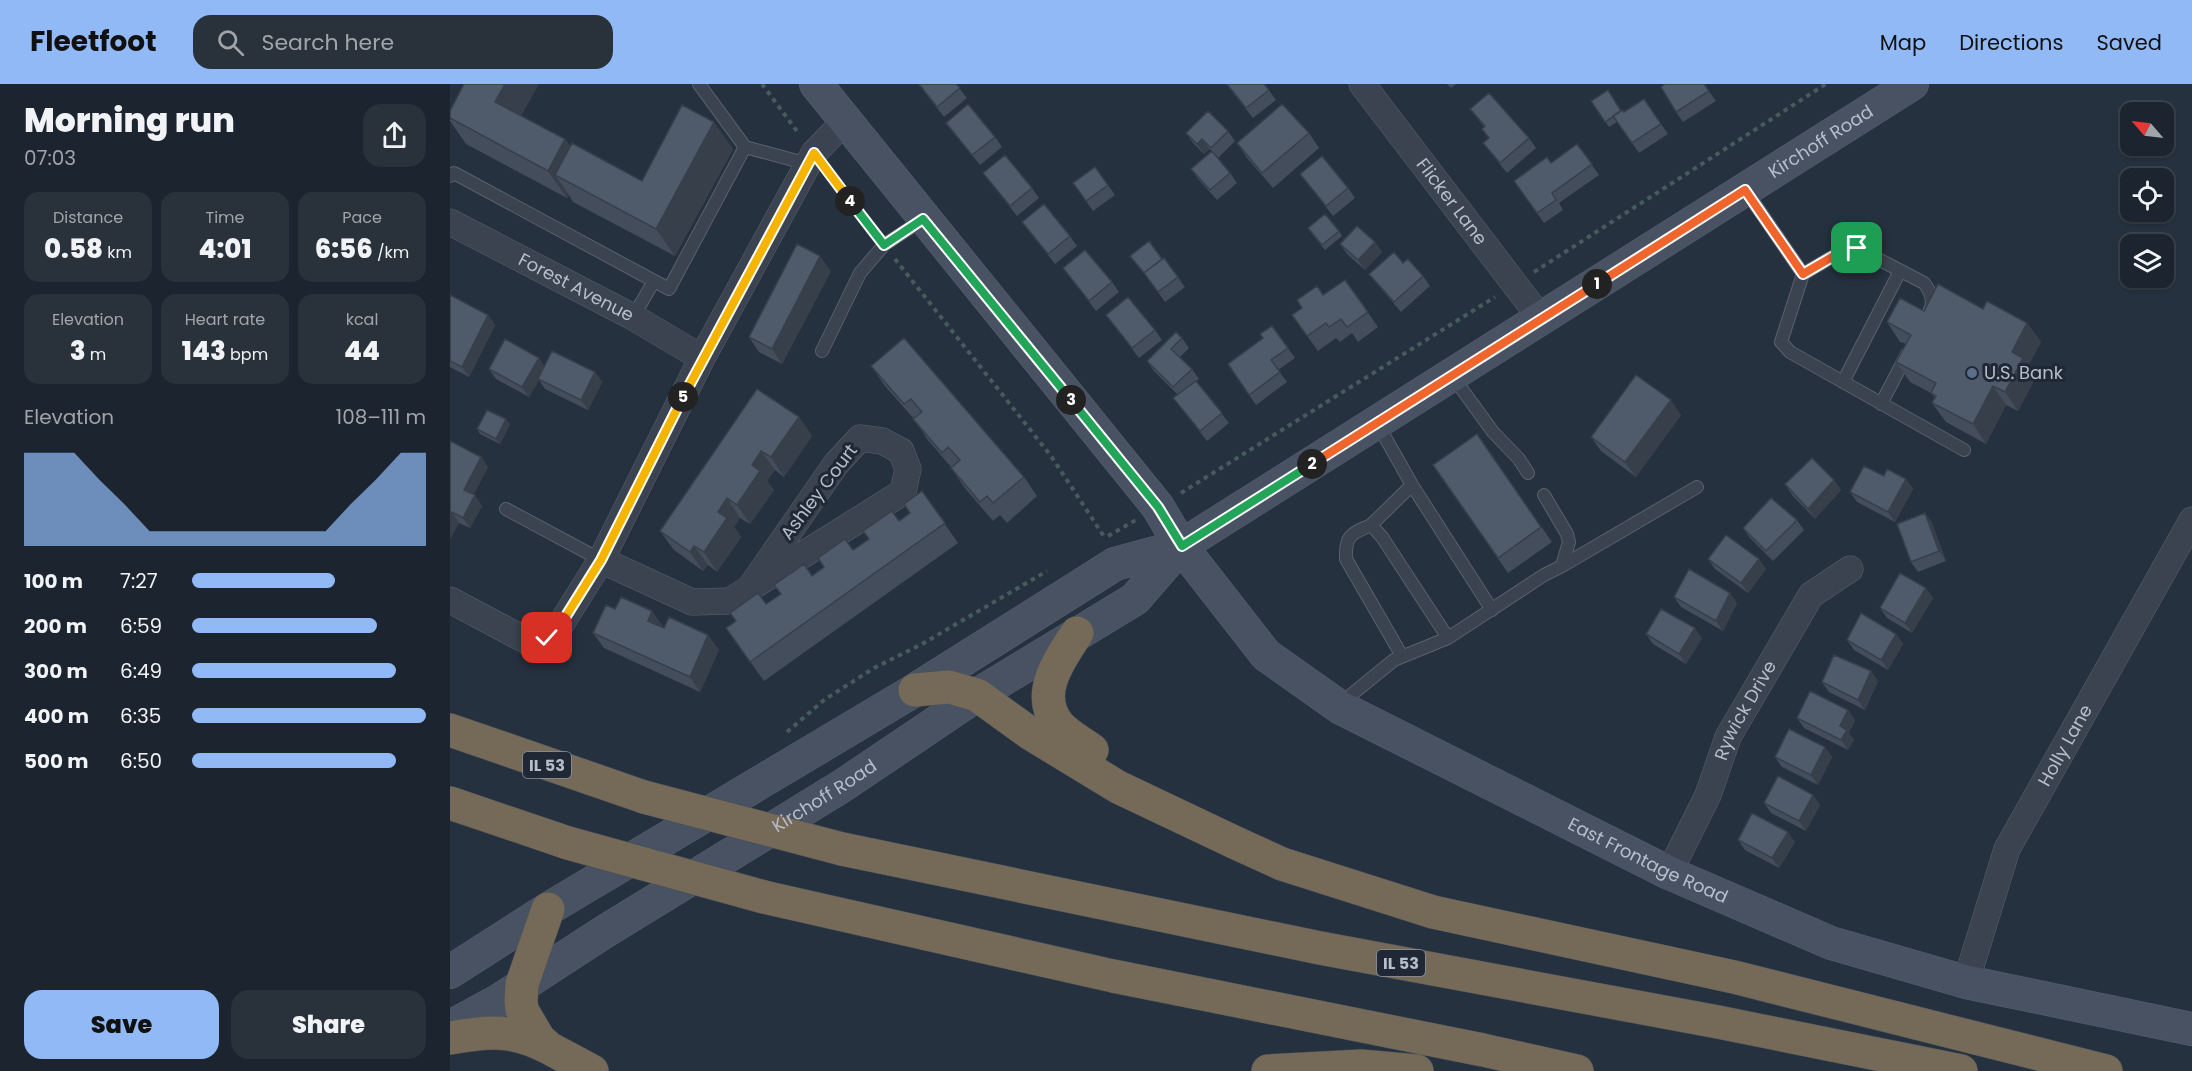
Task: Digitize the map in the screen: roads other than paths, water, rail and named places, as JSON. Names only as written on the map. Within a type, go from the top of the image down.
[{"type":"highway","points":[[1077,633],[1059,661],[1050,681],[1048,708],[1058,725],[1131,779],[1199,825]]},
{"type":"highway","points":[[915,690],[949,687],[977,695],[1031,734],[1118,787],[1282,864],[1433,912],[1734,977],[2106,1071]]},
{"type":"highway","name":"IL 53","points":[[450,730],[644,797],[842,849],[1320,948],[1718,1022],[1961,1071]]},
{"type":"highway","points":[[450,802],[568,843],[764,897],[1113,976],[1577,1071]]},
{"type":"highway","points":[[548,909],[522,984],[520,1001],[522,1010],[539,1039],[549,1048]]},
{"type":"highway","points":[[450,1038],[490,1032],[516,1034],[549,1048],[592,1071]]},
{"type":"highway","points":[[1268,1071],[1361,1066],[1417,1071]]},
{"type":"main road","name":"East Frontage Road","points":[[816,84],[1158,507],[1182,546],[1266,655],[1341,708],[1669,873],[1831,943],[1966,982],[2192,1029]]},
{"type":"main road","name":"Kirchoff Road","points":[[450,1027],[498,1001],[604,932],[842,786],[977,695],[1135,599],[1182,546],[1912,84]]},
{"type":"main road","name":"Kirchoff Road","points":[[450,972],[548,909],[915,690],[1115,564],[1182,546]]},
{"type":"street","name":"Flicker Lane","points":[[1362,84],[1542,320]]},
{"type":"street","points":[[450,600],[531,643],[547,638],[561,624],[601,560],[702,358],[811,158],[845,121]]},
{"type":"street","name":"Forest Avenue","points":[[450,222],[633,317],[702,358]]},
{"type":"street","name":"Ashley Court","points":[[601,560],[692,602],[730,601],[903,492],[908,469],[901,451],[882,441],[860,438],[836,464],[750,588]]},
{"type":"street","name":"Holly Lane","points":[[1966,982],[2007,849],[2192,520]]},
{"type":"street","name":"Rywick Drive","points":[[1669,873],[1708,795],[1728,737],[1811,595],[1850,569]]},
{"type":"lane","points":[[699,84],[745,147],[811,158]]},
{"type":"lane","points":[[450,176],[454,173],[669,289],[745,147]]},
{"type":"lane","points":[[1745,190],[1803,274]]},
{"type":"lane","points":[[822,351],[860,273],[884,245],[923,219]]},
{"type":"lane","points":[[1926,318],[1932,308],[1932,292],[1924,283],[1857,248],[1844,250],[1803,274],[1781,342],[1790,352],[1964,450]]},
{"type":"lane","points":[[1843,382],[1900,271]]},
{"type":"lane","points":[[633,317],[654,281]]},
{"type":"lane","points":[[1881,404],[1916,339]]},
{"type":"lane","points":[[1452,376],[1492,432],[1519,459],[1528,473]]},
{"type":"lane","points":[[1377,423],[1412,485],[1492,610]]},
{"type":"lane","points":[[1402,656],[1346,559],[1345,544],[1353,533],[1371,525],[1412,485]]},
{"type":"lane","points":[[1341,708],[1351,696],[1394,660],[1448,638],[1544,575],[1697,487]]},
{"type":"lane","points":[[1544,495],[1567,534],[1569,542],[1563,566]]},
{"type":"lane","points":[[506,509],[601,560]]},
{"type":"lane","points":[[1371,525],[1382,537],[1448,638]]},
{"type":"place","name":"U.S. Bank","points":[[1972,373]]}]
